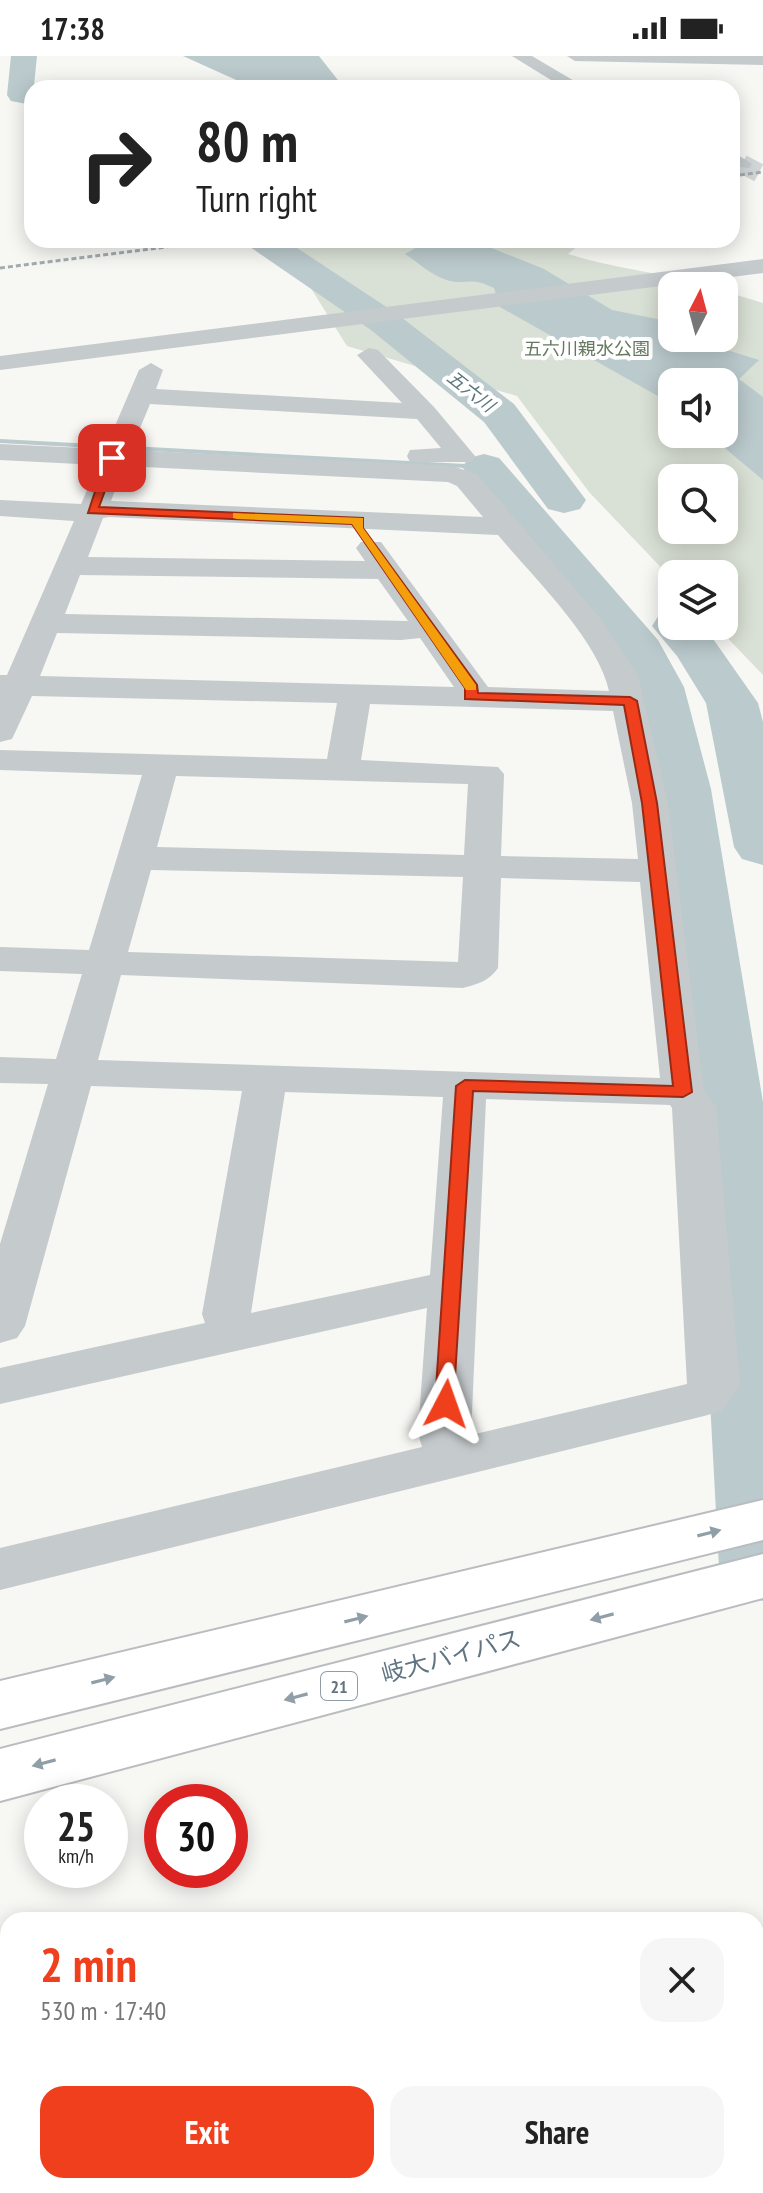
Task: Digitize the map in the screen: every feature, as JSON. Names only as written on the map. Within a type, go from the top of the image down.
[{"type":"highway","name":"岐大バイパス","points":[[0,1775],[666,1571],[763,1520]]},
{"type":"highway","name":"岐大バイパス","points":[[0,1705],[666,1571],[763,1576]]},
{"type":"street","points":[[520,56],[563,80]]},
{"type":"street","points":[[598,72],[575,56],[763,60]]},
{"type":"street","points":[[0,363],[763,266]]},
{"type":"street","points":[[0,732],[10,685],[47,623],[116,450],[164,342]]},
{"type":"street","points":[[0,452],[116,450],[462,456],[425,412],[369,355]]},
{"type":"street","points":[[139,396],[425,412]]},
{"type":"street","points":[[0,1569],[704,1398],[715,1384],[694,1107],[683,1092],[650,803],[630,701],[622,676],[588,624],[467,480],[452,474],[116,450]]},
{"type":"street","points":[[0,508],[505,527]]},
{"type":"street","points":[[358,521],[357,528],[472,688],[470,697]]},
{"type":"street","points":[[69,566],[387,570]]},
{"type":"street","points":[[47,623],[401,631],[428,627]]},
{"type":"street","points":[[10,685],[630,701]]},
{"type":"street","points":[[342,770],[355,693]]},
{"type":"street","points":[[0,760],[486,774],[478,968],[463,976],[0,959]]},
{"type":"street","points":[[0,1326],[18,1194],[71,1072],[162,765]]},
{"type":"street","points":[[133,858],[657,871]]},
{"type":"street","points":[[0,1070],[683,1092]]},
{"type":"street","points":[[233,1334],[226,1314],[266,1079]]},
{"type":"street","points":[[451,1460],[444,1433],[465,1086]]},
{"type":"street","points":[[0,1386],[422,1292],[453,1289]]},
{"type":"green space","name":"五六川親水公園","points":[[286,248],[575,248],[568,254],[658,274],[658,352],[738,352],[738,295],[763,303],[763,675],[729,640],[738,640],[738,560],[658,560],[658,564],[589,492],[517,396],[347,346]]},
{"type":"shaded area","points":[[183,56],[319,56],[338,80],[236,80]]},
{"type":"shaded area","points":[[416,248],[492,248],[544,269],[612,310],[658,319],[658,352],[733,352],[759,360],[739,379],[763,397],[763,480],[725,448],[738,448],[738,368],[658,368],[658,396],[500,307],[494,288],[474,282],[450,281],[432,273],[405,254]]},
{"type":"waterway","name":"五六川","points":[[24,56],[21,95],[24,96]]},
{"type":"waterway","name":"五六川","points":[[274,248],[384,322],[499,413],[564,500]]},
{"type":"waterway","points":[[0,441],[484,467]]},
{"type":"waterway","points":[[484,467],[633,640],[658,687],[683,789],[729,1106],[763,1567]]},
{"type":"waterway","name":"五六川","points":[[690,640],[732,703],[763,847]]},
{"type":"tunnel","points":[[742,164],[763,175]]},
{"type":"railway","points":[[740,175],[763,172]]},
{"type":"railway","points":[[0,268],[158,248]]},
{"type":"slow traffic","points":[[237,515],[358,521],[357,528],[471,687]]},
{"type":"route","points":[[112,458],[92,511],[109,509],[358,521],[357,528],[472,688],[470,697],[630,701],[650,803],[683,1092],[465,1086],[446,1404]]}]
